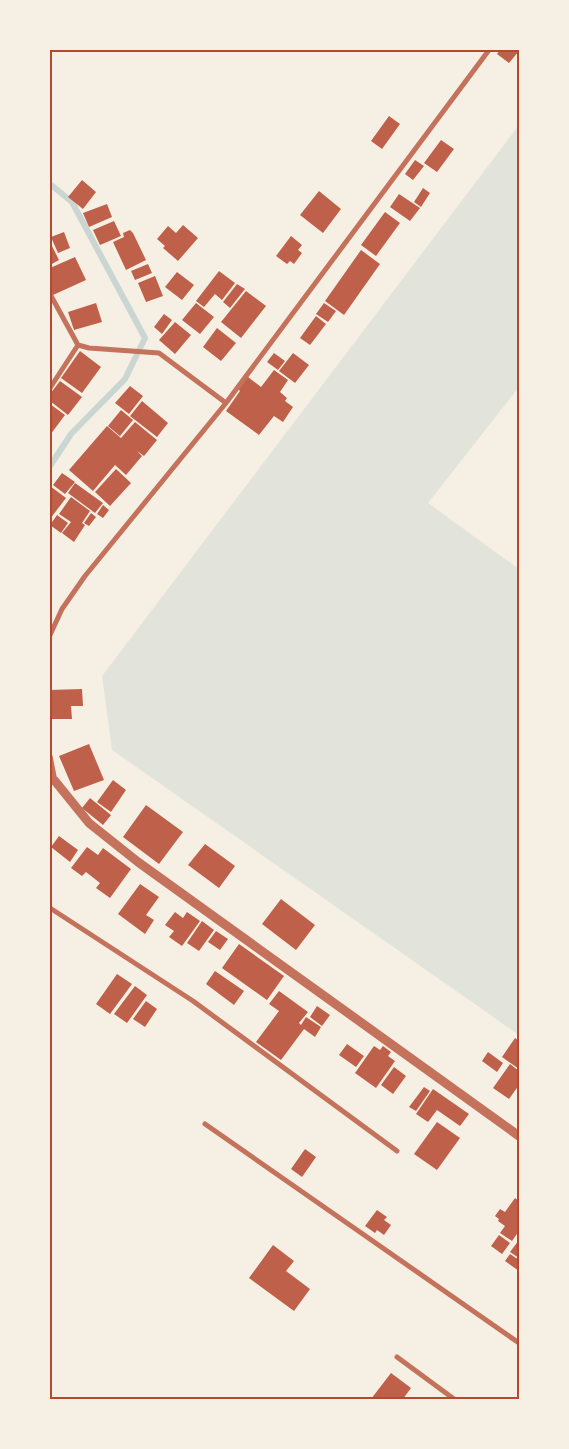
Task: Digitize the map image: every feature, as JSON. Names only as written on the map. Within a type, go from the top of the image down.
[{"type":"street","points":[[50,635],[62,609],[85,576],[226,403],[490,50]]},
{"type":"street","points":[[50,294],[78,345],[89,348],[159,353],[226,403]]},
{"type":"street","points":[[50,388],[78,345]]},
{"type":"street","points":[[50,756],[53,780],[89,823],[138,862],[519,1136]]},
{"type":"street","points":[[50,908],[193,1001],[397,1150]]},
{"type":"street","points":[[205,1124],[519,1343]]},
{"type":"street","points":[[397,1357],[454,1399]]},
{"type":"shaded area","points":[[519,125],[519,387],[428,503],[519,569],[519,1035],[112,750],[102,676]]},
{"type":"building","points":[[500,50],[519,51],[509,63],[497,54]]},
{"type":"building","points":[[389,116],[400,124],[382,149],[371,141]]},
{"type":"building","points":[[441,140],[454,149],[437,172],[424,163]]},
{"type":"building","points":[[415,160],[424,166],[413,180],[405,174]]},
{"type":"building","points":[[82,180],[96,192],[83,209],[68,197]]},
{"type":"building","points":[[423,188],[430,193],[421,207],[414,202]]},
{"type":"building","points":[[319,191],[341,209],[323,233],[300,215]]},
{"type":"building","points":[[399,194],[420,208],[410,221],[390,207]]},
{"type":"building","points":[[107,204],[112,217],[89,227],[83,213]]},
{"type":"building","points":[[385,212],[400,223],[376,256],[361,245]]},
{"type":"building","points":[[114,221],[121,236],[100,245],[93,230]]},
{"type":"building","points":[[183,225],[198,238],[178,261],[163,248],[165,246],[157,239],[168,226],[176,233]]},
{"type":"building","points":[[130,230],[146,260],[126,270],[113,242],[124,237],[123,233]]},
{"type":"building","points":[[64,232],[70,248],[58,253],[51,237]]},
{"type":"building","points":[[291,236],[302,245],[298,250],[302,253],[294,264],[290,261],[287,264],[276,256]]},
{"type":"building","points":[[50,242],[59,260],[50,265]]},
{"type":"building","points":[[361,250],[380,264],[344,315],[325,301]]},
{"type":"building","points":[[75,257],[86,280],[53,295],[50,290],[50,268]]},
{"type":"building","points":[[148,264],[152,273],[135,280],[131,271]]},
{"type":"building","points":[[219,271],[235,283],[222,300],[215,294],[204,307],[196,301]]},
{"type":"building","points":[[177,272],[194,285],[182,300],[165,287]]},
{"type":"building","points":[[155,276],[163,296],[146,302],[138,283]]},
{"type":"building","points":[[237,284],[245,289],[230,308],[223,302]]},
{"type":"building","points":[[246,291],[266,306],[241,338],[221,322]]},
{"type":"building","points":[[96,303],[102,322],[74,330],[68,312]]},
{"type":"building","points":[[196,303],[214,317],[200,334],[182,320]]},
{"type":"building","points":[[324,303],[336,311],[328,322],[316,314]]},
{"type":"building","points":[[164,314],[172,320],[162,334],[154,327]]},
{"type":"building","points":[[316,316],[326,324],[310,345],[300,338]]},
{"type":"building","points":[[175,322],[191,335],[175,354],[159,340]]},
{"type":"building","points":[[217,328],[236,343],[221,361],[203,347]]},
{"type":"building","points":[[80,351],[101,367],[82,393],[61,378]]},
{"type":"building","points":[[274,353],[285,361],[278,370],[267,362]]},
{"type":"building","points":[[293,353],[309,365],[295,383],[279,371]]},
{"type":"building","points":[[274,370],[288,380],[280,392],[287,398],[285,401],[293,407],[283,422],[274,416],[259,435],[226,411],[240,391],[238,389],[248,377],[261,387]]},
{"type":"building","points":[[60,381],[82,397],[68,415],[50,401],[50,394]]},
{"type":"building","points":[[130,386],[143,396],[129,414],[115,403]]},
{"type":"building","points":[[142,401],[168,423],[157,437],[130,416]]},
{"type":"building","points":[[50,404],[65,415],[50,435]]},
{"type":"building","points":[[121,410],[133,420],[120,436],[108,426]]},
{"type":"building","points":[[135,422],[157,440],[144,456],[137,451],[142,456],[126,475],[115,465],[93,491],[69,470],[107,426],[121,438]]},
{"type":"building","points":[[116,469],[131,483],[110,506],[95,492]]},
{"type":"building","points":[[62,473],[75,482],[65,494],[53,485]]},
{"type":"building","points":[[75,483],[103,503],[95,513],[68,493]]},
{"type":"building","points":[[50,486],[66,498],[50,519]]},
{"type":"building","points":[[71,497],[90,511],[82,523],[85,525],[74,542],[62,533],[71,522],[59,514]]},
{"type":"building","points":[[103,505],[109,510],[103,518],[97,514]]},
{"type":"building","points":[[91,513],[96,517],[89,526],[84,523]]},
{"type":"building","points":[[57,515],[68,523],[61,533],[50,525]]},
{"type":"building","points":[[82,689],[83,706],[71,706],[72,719],[50,719],[50,690]]},
{"type":"building","points":[[89,744],[104,780],[74,791],[59,756]]},
{"type":"building","points":[[113,780],[126,790],[111,812],[97,802]]},
{"type":"building","points":[[90,798],[111,815],[103,825],[82,808]]},
{"type":"building","points":[[146,805],[183,832],[159,864],[123,837]]},
{"type":"building","points":[[59,836],[78,850],[70,862],[51,847]]},
{"type":"building","points":[[205,844],[235,866],[219,888],[188,865]]},
{"type":"building","points":[[87,847],[98,855],[103,848],[131,869],[110,898],[96,888],[100,883],[86,872],[82,876],[71,868]]},
{"type":"building","points":[[140,884],[159,897],[146,915],[154,920],[145,934],[118,914]]},
{"type":"building","points":[[281,899],[315,925],[296,950],[262,924]]},
{"type":"building","points":[[175,912],[183,918],[187,912],[200,921],[182,946],[169,937],[174,931],[165,925]]},
{"type":"building","points":[[202,921],[214,930],[199,951],[187,943]]},
{"type":"building","points":[[216,931],[228,939],[220,950],[208,942]]},
{"type":"building","points":[[239,944],[284,976],[267,1000],[222,968]]},
{"type":"building","points":[[215,971],[244,991],[234,1005],[206,984]]},
{"type":"building","points":[[117,974],[132,984],[110,1014],[96,1004]]},
{"type":"building","points":[[135,986],[147,995],[127,1023],[114,1014]]},
{"type":"building","points":[[279,991],[308,1012],[299,1023],[301,1025],[306,1017],[321,1027],[315,1037],[304,1029],[281,1060],[256,1042],[279,1011],[269,1004]]},
{"type":"building","points":[[146,1001],[157,1009],[145,1027],[133,1019]]},
{"type":"building","points":[[317,1006],[330,1015],[322,1026],[310,1017]]},
{"type":"building","points":[[515,1038],[519,1041],[519,1069],[502,1057]]},
{"type":"building","points":[[347,1044],[364,1056],[356,1067],[339,1055]]},
{"type":"building","points":[[374,1046],[380,1050],[383,1046],[391,1052],[388,1056],[395,1061],[376,1088],[355,1073]]},
{"type":"building","points":[[488,1052],[503,1063],[497,1072],[482,1061]]},
{"type":"building","points":[[510,1064],[519,1071],[519,1085],[509,1099],[493,1088]]},
{"type":"building","points":[[394,1067],[406,1076],[393,1094],[381,1085]]},
{"type":"building","points":[[424,1087],[430,1091],[416,1111],[409,1107]]},
{"type":"building","points":[[433,1089],[469,1114],[460,1126],[437,1110],[428,1122],[416,1114]]},
{"type":"building","points":[[437,1122],[460,1138],[437,1170],[414,1154]]},
{"type":"building","points":[[305,1149],[316,1157],[302,1177],[291,1169]]},
{"type":"building","points":[[515,1198],[519,1201],[519,1231],[512,1241],[500,1233],[505,1226],[495,1216],[500,1209],[505,1212]]},
{"type":"building","points":[[377,1210],[387,1217],[384,1220],[391,1225],[384,1235],[377,1230],[375,1233],[365,1226]]},
{"type":"building","points":[[499,1235],[510,1243],[502,1254],[491,1246]]},
{"type":"building","points":[[519,1240],[519,1258],[510,1252]]},
{"type":"building","points":[[273,1245],[294,1261],[286,1271],[310,1289],[294,1311],[249,1278]]},
{"type":"building","points":[[510,1254],[519,1260],[519,1271],[505,1261]]},
{"type":"building","points":[[391,1373],[411,1388],[403,1399],[371,1399]]},
{"type":"waterway","points":[[50,184],[72,202],[145,338],[125,379],[71,434],[50,466]]}]
